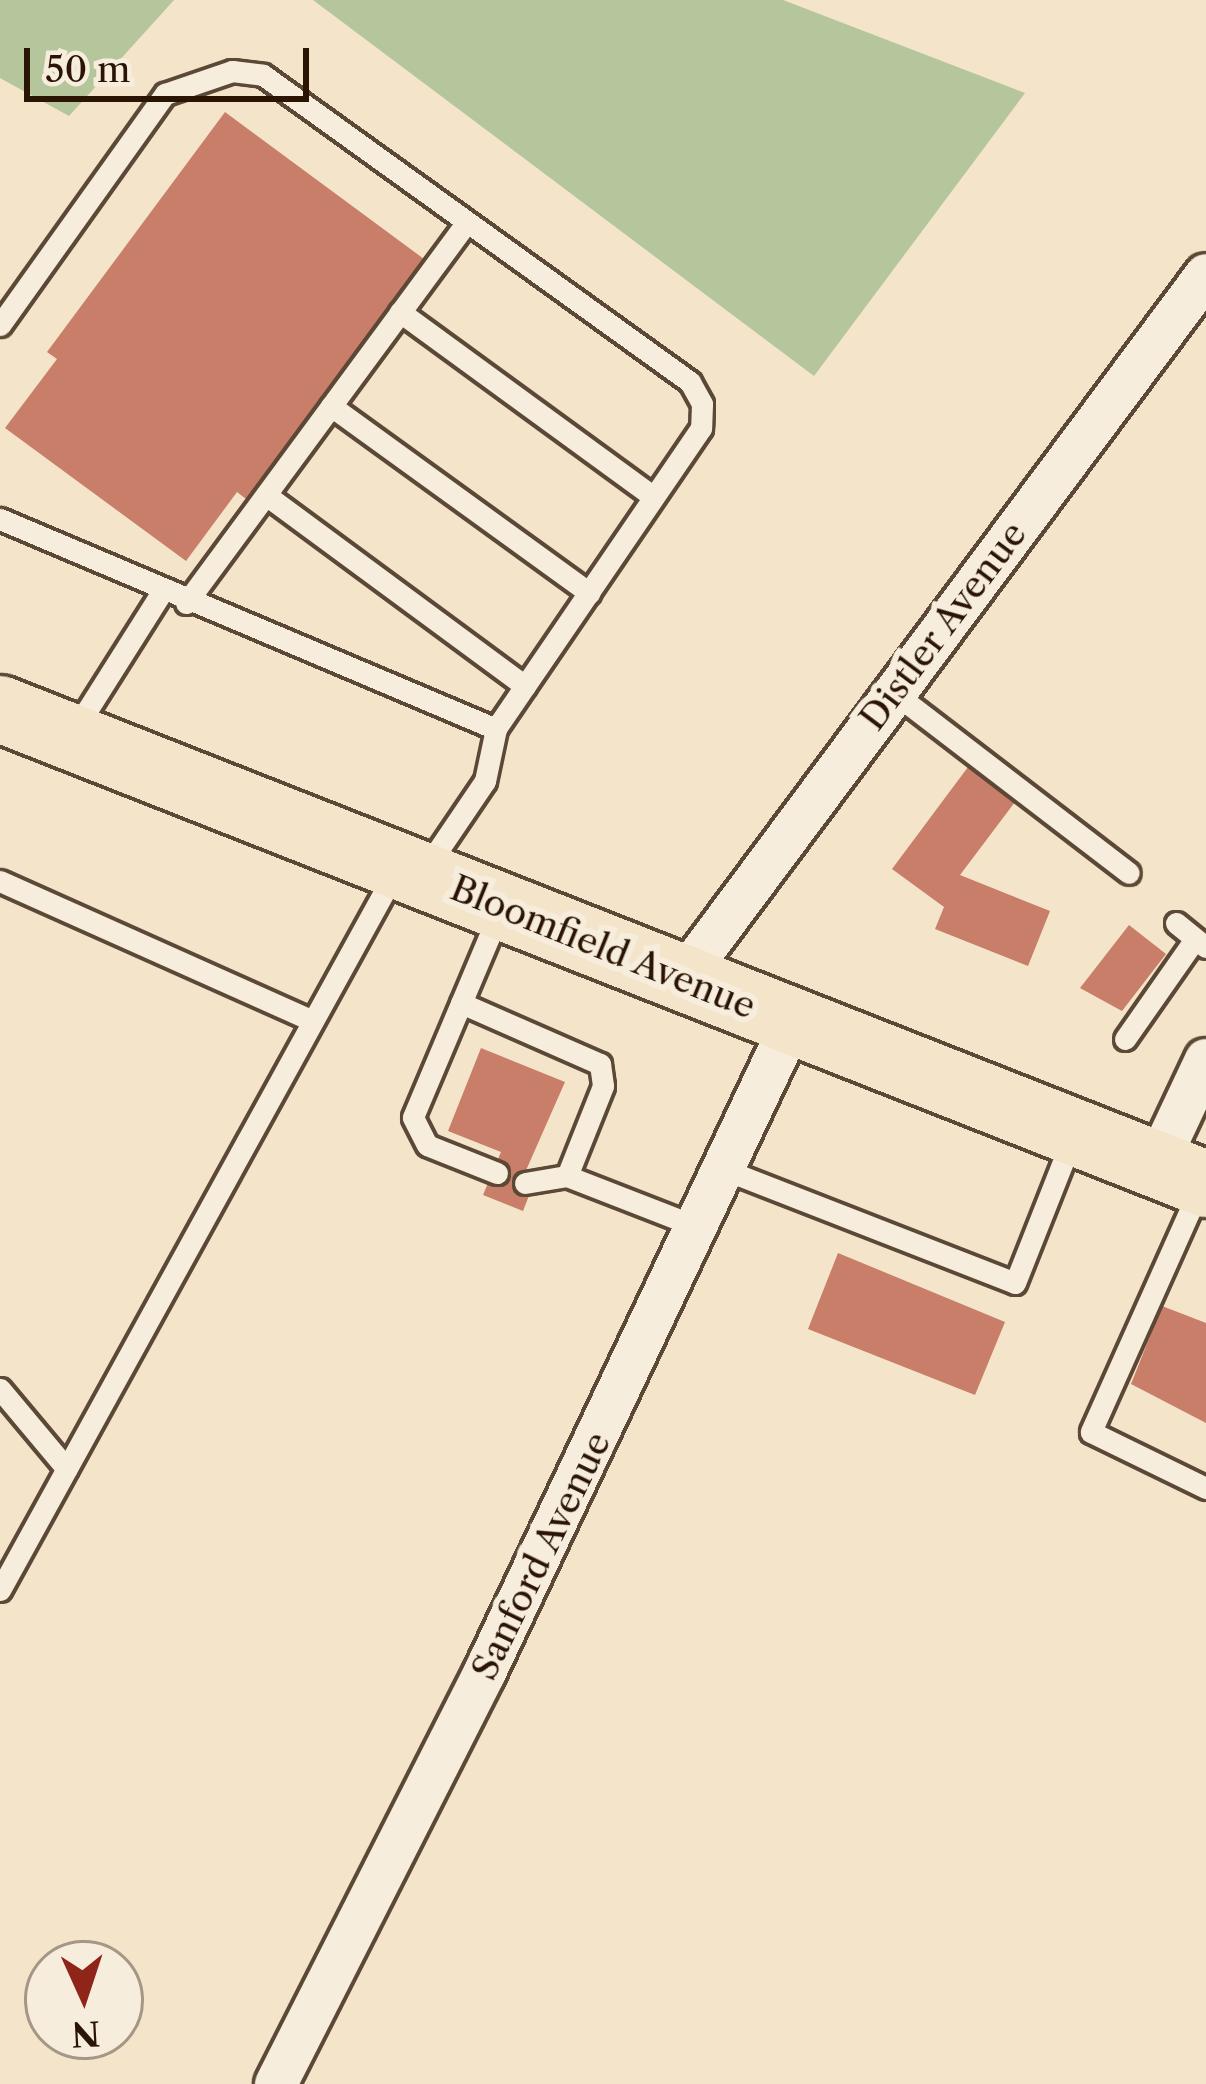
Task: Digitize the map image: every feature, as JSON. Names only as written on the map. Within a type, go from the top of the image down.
[{"type":"main road","name":"Bloomfield Avenue","points":[[0,709],[1188,1177]]},
{"type":"street","name":"Distler Avenue","points":[[683,978],[1206,275]]},
{"type":"street","name":"Sanford Avenue","points":[[276,2084],[698,1227],[793,1021]]},
{"type":"street","points":[[1188,1177],[1206,1060]]},
{"type":"lane","points":[[0,325],[166,94],[187,80],[263,75],[690,382],[701,428],[496,729],[485,781],[410,870],[310,1021],[0,1590]]},
{"type":"lane","points":[[186,603],[467,221]]},
{"type":"lane","points":[[400,312],[652,496]]},
{"type":"lane","points":[[332,406],[589,593]]},
{"type":"lane","points":[[266,495],[525,686]]},
{"type":"lane","points":[[0,519],[186,603],[496,729]]},
{"type":"lane","points":[[70,736],[162,592]]},
{"type":"lane","points":[[893,692],[1129,873]]},
{"type":"lane","points":[[0,881],[310,1021]]},
{"type":"lane","points":[[497,1173],[427,1145],[412,1117],[502,907]]},
{"type":"lane","points":[[1125,1039],[1200,943],[1176,923]]},
{"type":"lane","points":[[461,1003],[600,1064],[603,1086],[567,1175]]},
{"type":"lane","points":[[723,1168],[1015,1283],[1074,1132]]},
{"type":"lane","points":[[525,1184],[567,1175],[698,1227]]},
{"type":"lane","points":[[1188,1177],[1091,1432],[1206,1488]]},
{"type":"lane","points":[[0,1389],[67,1469]]},
{"type":"green space","points":[[0,0],[174,0],[69,116],[0,78]]},
{"type":"green space","points":[[313,0],[783,0],[1025,93],[814,376]]},
{"type":"building","points":[[225,112],[424,259],[246,499],[237,492],[186,561],[5,428],[57,359],[47,352]]},
{"type":"building","points":[[968,767],[1015,802],[960,875],[1050,911],[1028,966],[935,929],[944,907],[892,869]]},
{"type":"building","points":[[1129,925],[1166,954],[1122,1011],[1080,988]]},
{"type":"building","points":[[481,1048],[565,1082],[520,1184],[532,1188],[523,1211],[483,1195],[501,1152],[448,1131]]},
{"type":"building","points":[[838,1253],[1005,1322],[975,1395],[808,1329]]},
{"type":"building","points":[[1162,1306],[1206,1323],[1206,1423],[1131,1384]]}]
